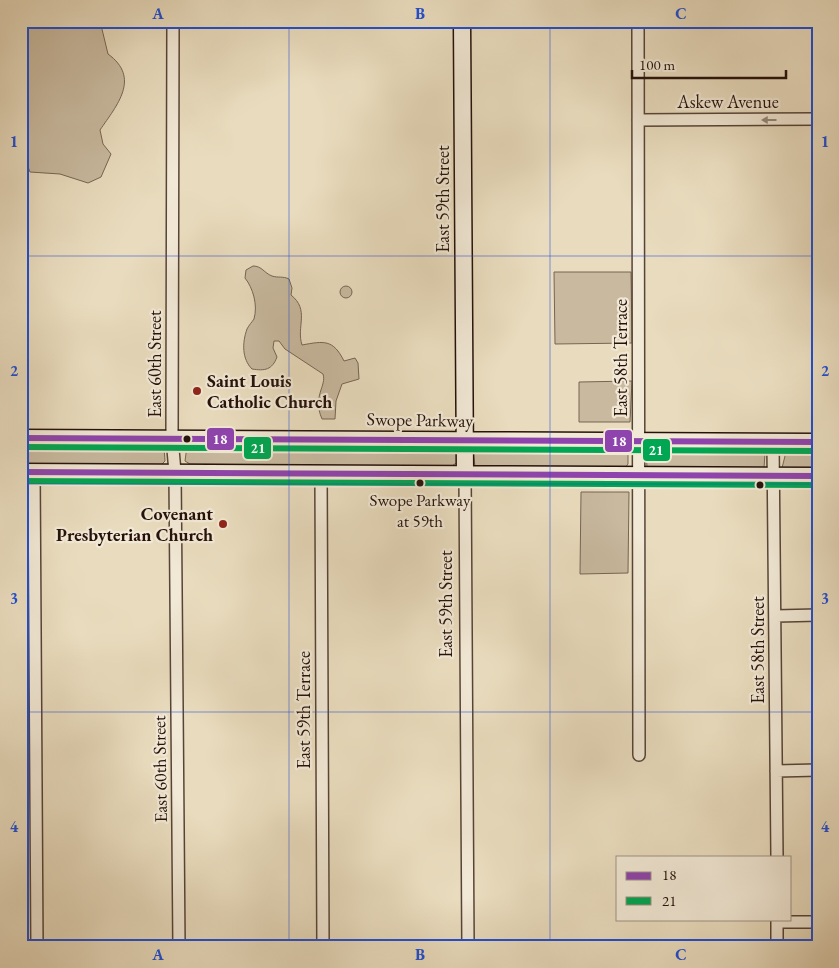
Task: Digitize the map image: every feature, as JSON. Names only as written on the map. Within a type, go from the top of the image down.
[{"type":"main road","name":"East 59th Street","points":[[462,21],[465,474]]},
{"type":"main road","name":"Swope Parkway","points":[[21,438],[818,442]]},
{"type":"main road","points":[[28,472],[818,476]]},
{"type":"street","name":"East 60th Street","points":[[173,21],[172,438],[175,472],[180,947]]},
{"type":"street","name":"East 58th Terrace","points":[[638,21],[639,755]]},
{"type":"street","name":"Askew Avenue","points":[[638,120],[818,119]]},
{"type":"street","name":"East 58th Street","points":[[774,443],[777,856]]},
{"type":"street","points":[[28,472],[36,947]]},
{"type":"street","name":"East 59th Terrace","points":[[321,473],[323,947]]},
{"type":"street","name":"East 59th Street","points":[[465,474],[468,947]]},
{"type":"street","points":[[776,616],[818,615]]},
{"type":"street","points":[[776,771],[818,770]]},
{"type":"street","points":[[777,947],[777,921],[818,922]]},
{"type":"shaded area","points":[[21,21],[100,21],[108,54],[118,63],[123,72],[124,82],[123,92],[119,101],[100,130],[103,144],[111,154],[101,177],[88,183],[60,174],[30,172],[21,149],[21,85],[24,70],[25,35],[21,35]]},
{"type":"shaded area","points":[[253,266],[259,267],[272,276],[289,279],[292,288],[291,295],[300,307],[302,345],[327,343],[336,349],[344,361],[355,358],[358,363],[359,379],[342,384],[336,401],[335,419],[322,419],[319,411],[318,404],[324,378],[323,374],[285,349],[279,341],[274,341],[273,348],[277,357],[273,365],[268,369],[252,369],[246,360],[244,340],[247,329],[254,319],[255,303],[245,278],[246,270]]},
{"type":"shaded area","points":[[554,272],[631,272],[632,343],[555,344]]},
{"type":"shaded area","points":[[344,286],[348,286],[352,292],[348,298],[344,298],[340,294],[340,290]]},
{"type":"shaded area","points":[[632,381],[630,422],[579,422],[579,382]]},
{"type":"shaded area","points":[[158,445],[164,447],[165,461],[161,465],[21,466],[21,446]]},
{"type":"shaded area","points":[[187,446],[454,448],[457,450],[458,462],[450,467],[190,464],[185,461]]},
{"type":"shaded area","points":[[477,448],[624,449],[628,452],[628,464],[625,468],[475,466],[473,452]]},
{"type":"shaded area","points":[[651,449],[760,451],[765,453],[764,468],[647,467],[646,452]]},
{"type":"shaded area","points":[[818,450],[818,470],[783,470],[786,452]]},
{"type":"shaded area","points":[[581,492],[629,492],[628,573],[580,574]]},
{"type":"transit line","name":"18","points":[[21,438],[818,442]]},
{"type":"transit line","name":"21","points":[[21,447],[818,451]]},
{"type":"transit line","name":"18","points":[[21,472],[818,476]]},
{"type":"transit line","name":"21","points":[[21,481],[818,485]]},
{"type":"place","name":"Saint Louis Catholic Church","points":[[197,391]]},
{"type":"place","name":"Swope Parkway at 59th","points":[[420,483]]},
{"type":"place","name":"Covenant Presbyterian Church","points":[[223,524]]}]
